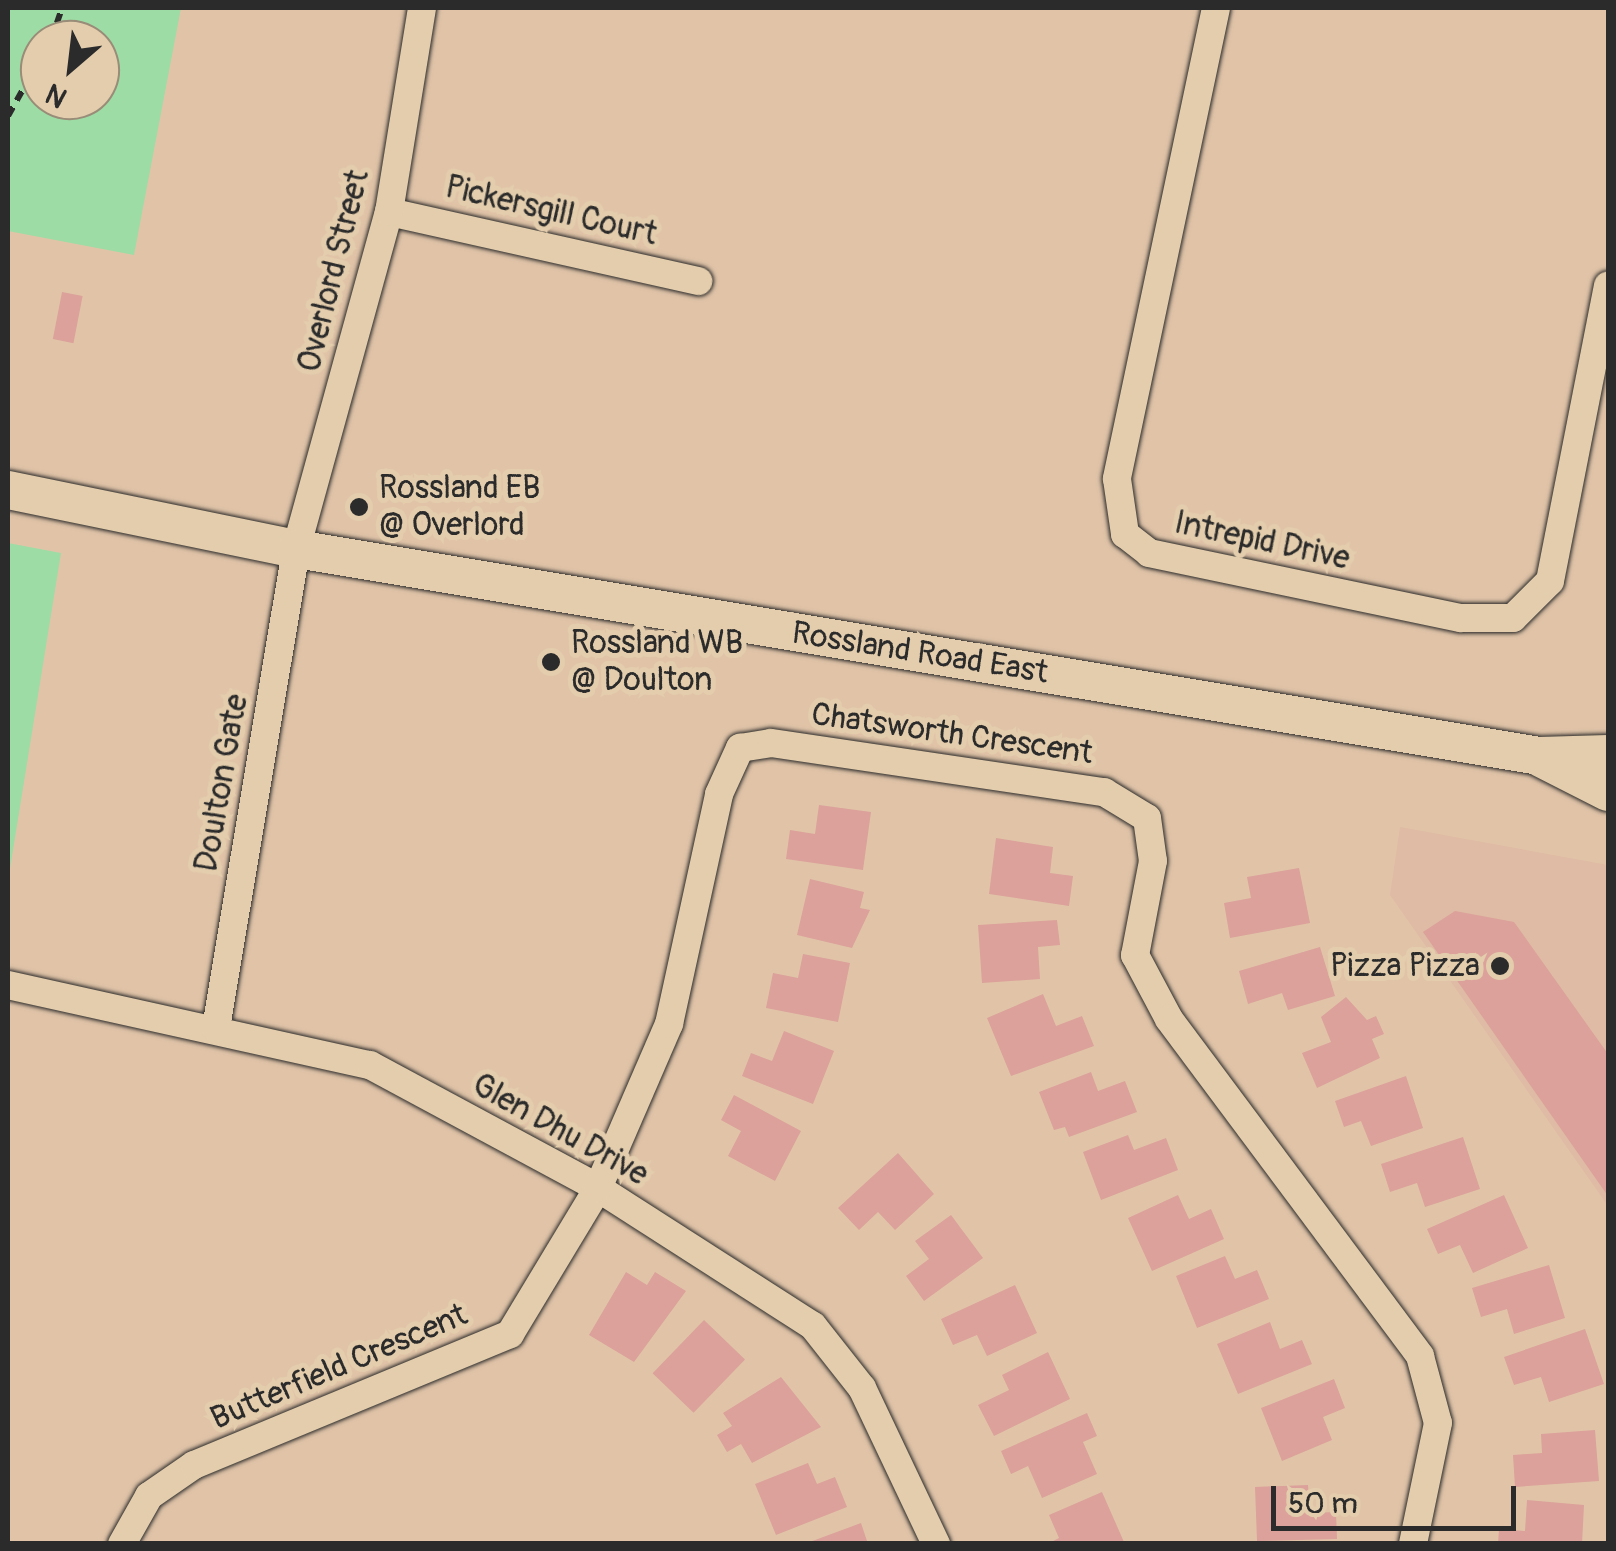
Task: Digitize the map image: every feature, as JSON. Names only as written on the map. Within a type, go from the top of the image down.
[{"type":"main road","name":"Rossland Road East","points":[[8,490],[296,549],[1539,756],[1608,754]]},
{"type":"main road","name":"Rossland Road East","points":[[1539,756],[1608,792]]},
{"type":"street","name":"Overlord Street","points":[[296,549],[389,212],[422,8]]},
{"type":"street","name":"Intrepid Drive","points":[[1216,8],[1117,479],[1125,534],[1149,553],[1461,618],[1513,618],[1550,581],[1608,286]]},
{"type":"street","name":"Pickersgill Court","points":[[389,212],[698,281]]},
{"type":"street","name":"Doulton Gate","points":[[216,1028],[296,549]]},
{"type":"street","name":"Chatsworth Crescent","points":[[598,1188],[669,1024],[698,876],[740,748],[772,744],[1104,792],[1147,818],[1153,861],[1135,955],[1169,1019],[1420,1356],[1438,1422],[1413,1544]]},
{"type":"street","name":"Glen Dhu Drive","points":[[8,984],[370,1065],[598,1188],[813,1326],[862,1388],[936,1544]]},
{"type":"street","name":"Butterfield Crescent","points":[[122,1544],[149,1496],[194,1466],[510,1334],[598,1188]]},
{"type":"shaded area","points":[[1400,827],[1608,865],[1608,1206],[1390,895]]},
{"type":"green space","points":[[8,8],[181,8],[134,255],[8,231]]},
{"type":"green space","points":[[8,543],[61,553],[8,881]]},
{"type":"building","points":[[62,292],[83,296],[73,343],[53,339]]},
{"type":"building","points":[[819,805],[871,812],[863,870],[786,859],[790,830],[815,834]]},
{"type":"building","points":[[996,838],[1053,847],[1050,873],[1073,876],[1069,906],[989,894]]},
{"type":"building","points":[[1299,868],[1310,923],[1230,938],[1224,903],[1251,898],[1247,877]]},
{"type":"building","points":[[810,879],[864,892],[860,908],[870,910],[852,948],[797,935]]},
{"type":"building","points":[[1455,911],[1514,922],[1608,1054],[1608,1196],[1423,932]]},
{"type":"building","points":[[1057,920],[1060,945],[1038,947],[1040,979],[982,983],[978,925]]},
{"type":"building","points":[[1320,947],[1335,996],[1288,1010],[1282,993],[1248,1004],[1239,971]]},
{"type":"building","points":[[803,954],[850,963],[838,1022],[766,1008],[773,973],[798,978]]},
{"type":"building","points":[[1043,994],[1056,1026],[1082,1016],[1094,1046],[1011,1076],[987,1018]]},
{"type":"building","points":[[1346,997],[1367,1020],[1376,1016],[1384,1034],[1372,1039],[1380,1058],[1317,1088],[1302,1053],[1331,1042],[1321,1017]]},
{"type":"building","points":[[784,1031],[834,1051],[813,1104],[742,1076],[751,1053],[772,1061]]},
{"type":"building","points":[[1091,1072],[1098,1091],[1125,1081],[1137,1112],[1069,1137],[1065,1127],[1054,1130],[1039,1092]]},
{"type":"building","points":[[1406,1076],[1423,1128],[1371,1146],[1361,1121],[1344,1127],[1335,1101]]},
{"type":"building","points":[[734,1095],[801,1131],[775,1181],[728,1156],[741,1131],[721,1120]]},
{"type":"building","points":[[1128,1135],[1134,1150],[1166,1138],[1178,1170],[1101,1200],[1083,1152]]},
{"type":"building","points":[[1463,1137],[1480,1189],[1425,1207],[1417,1183],[1390,1192],[1381,1164]]},
{"type":"building","points":[[898,1153],[934,1194],[895,1230],[878,1212],[859,1230],[838,1208]]},
{"type":"building","points":[[1178,1195],[1189,1219],[1211,1209],[1224,1239],[1152,1271],[1128,1218]]},
{"type":"building","points":[[1504,1195],[1528,1248],[1473,1273],[1460,1245],[1438,1254],[1427,1229]]},
{"type":"building","points":[[951,1215],[983,1258],[924,1301],[906,1276],[929,1259],[915,1241]]},
{"type":"building","points":[[1225,1256],[1235,1279],[1257,1270],[1269,1299],[1197,1328],[1176,1276]]},
{"type":"building","points":[[1549,1265],[1565,1318],[1514,1334],[1507,1309],[1481,1317],[1472,1288]]},
{"type":"building","points":[[626,1272],[647,1285],[655,1272],[686,1291],[634,1362],[589,1335]]},
{"type":"building","points":[[1015,1285],[1037,1333],[987,1356],[977,1335],[953,1345],[941,1319]]},
{"type":"building","points":[[704,1320],[745,1360],[694,1413],[653,1373]]},
{"type":"building","points":[[1270,1322],[1280,1349],[1302,1340],[1312,1364],[1238,1394],[1217,1344]]},
{"type":"building","points":[[1585,1329],[1604,1384],[1549,1402],[1541,1377],[1514,1385],[1504,1357]]},
{"type":"building","points":[[1048,1352],[1070,1399],[994,1436],[978,1405],[1009,1390],[1002,1375]]},
{"type":"building","points":[[781,1377],[821,1427],[752,1463],[741,1444],[727,1452],[717,1435],[732,1426],[723,1413]]},
{"type":"building","points":[[1334,1379],[1345,1408],[1323,1417],[1332,1440],[1282,1461],[1261,1408]]},
{"type":"building","points":[[1087,1413],[1097,1436],[1083,1442],[1097,1474],[1042,1498],[1028,1466],[1011,1474],[1001,1451]]},
{"type":"building","points":[[1595,1430],[1599,1481],[1515,1487],[1513,1455],[1542,1453],[1541,1434]]},
{"type":"building","points":[[808,1463],[817,1484],[835,1477],[847,1507],[776,1535],[755,1484]]},
{"type":"building","points":[[1308,1485],[1310,1513],[1336,1512],[1337,1539],[1257,1541],[1255,1487]]},
{"type":"building","points":[[1102,1492],[1124,1542],[1047,1544],[1059,1538],[1049,1515]]},
{"type":"building","points":[[1527,1500],[1584,1505],[1582,1544],[1498,1544],[1499,1529],[1525,1531]]},
{"type":"building","points":[[861,1523],[868,1544],[807,1544],[807,1543]]},
{"type":"place","name":"Rossland EB @ Overlord","points":[[359,507]]},
{"type":"place","name":"Rossland WB @ Doulton","points":[[551,662]]},
{"type":"place","name":"Pizza Pizza","points":[[1500,966]]}]
